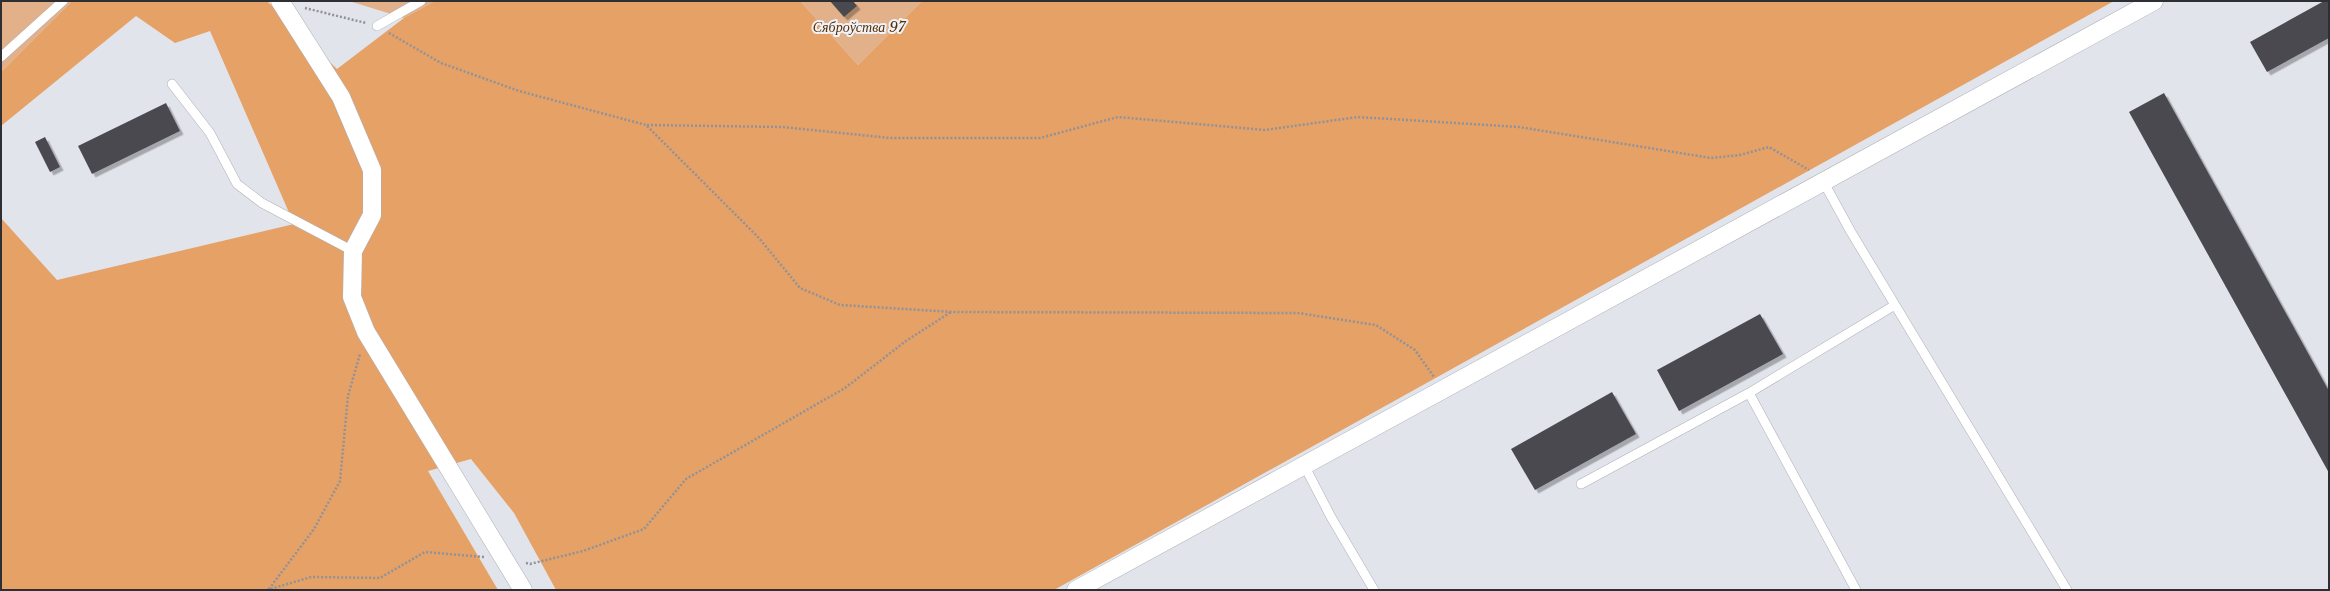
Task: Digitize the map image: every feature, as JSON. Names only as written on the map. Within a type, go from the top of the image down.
[{"type":"street","points":[[280,1],[341,97],[372,170],[372,215],[353,251],[352,297],[366,332],[523,590]]},
{"type":"street","points":[[1076,590],[1442,388],[2154,1]]},
{"type":"lane","points":[[1,58],[63,1]]},
{"type":"lane","points":[[377,26],[421,1]]},
{"type":"lane","points":[[172,84],[210,133],[237,184],[262,203],[353,251]]},
{"type":"lane","points":[[1823,181],[1895,305],[2067,590]]},
{"type":"lane","points":[[1581,484],[1749,393],[1895,305]]},
{"type":"lane","points":[[1749,393],[1856,590]]},
{"type":"lane","points":[[1304,465],[1331,517],[1374,590]]},
{"type":"path","points":[[280,1],[377,26],[441,63],[519,91],[646,125],[783,127],[890,138],[1040,138],[1118,117],[1265,130],[1358,118],[1519,127],[1710,158],[1740,155],[1769,147],[1809,170],[1840,171]]},
{"type":"path","points":[[646,125],[759,238],[800,288],[840,305],[952,312],[1298,313],[1376,325],[1415,350],[1442,388]]},
{"type":"path","points":[[268,590],[311,576],[380,578],[425,552],[504,558],[530,564],[583,551],[644,529],[686,478],[845,388],[906,341],[952,312]]},
{"type":"path","points":[[268,590],[314,529],[340,481],[348,396],[366,332]]},
{"type":"green space","points":[[1,1],[72,1],[1,72]]},
{"type":"green space","points":[[349,1],[435,1],[404,18]]},
{"type":"green space","name":"Сяброўства 97","points":[[800,1],[922,1],[858,65]]},
{"type":"shaded area","points":[[72,1],[267,1],[337,69],[404,18],[435,1],[800,1],[858,65],[922,1],[2114,1],[1054,590],[556,590],[514,513],[471,459],[428,471],[498,590],[1,590],[1,218],[57,280],[294,224],[210,31],[175,43],[136,16],[1,126],[1,72]]},
{"type":"building","points":[[830,1],[853,1],[857,6],[844,17]]},
{"type":"building","points":[[2324,1],[2329,1],[2329,38],[2267,72],[2250,42]]},
{"type":"building","points":[[2164,93],[2329,391],[2329,473],[2129,112]]},
{"type":"building","points":[[166,103],[180,131],[92,174],[78,146]]},
{"type":"building","points":[[45,137],[60,167],[50,172],[35,142]]},
{"type":"building","points":[[1760,314],[1783,354],[1679,411],[1657,370]]},
{"type":"building","points":[[1612,392],[1636,434],[1535,490],[1511,449]]}]
